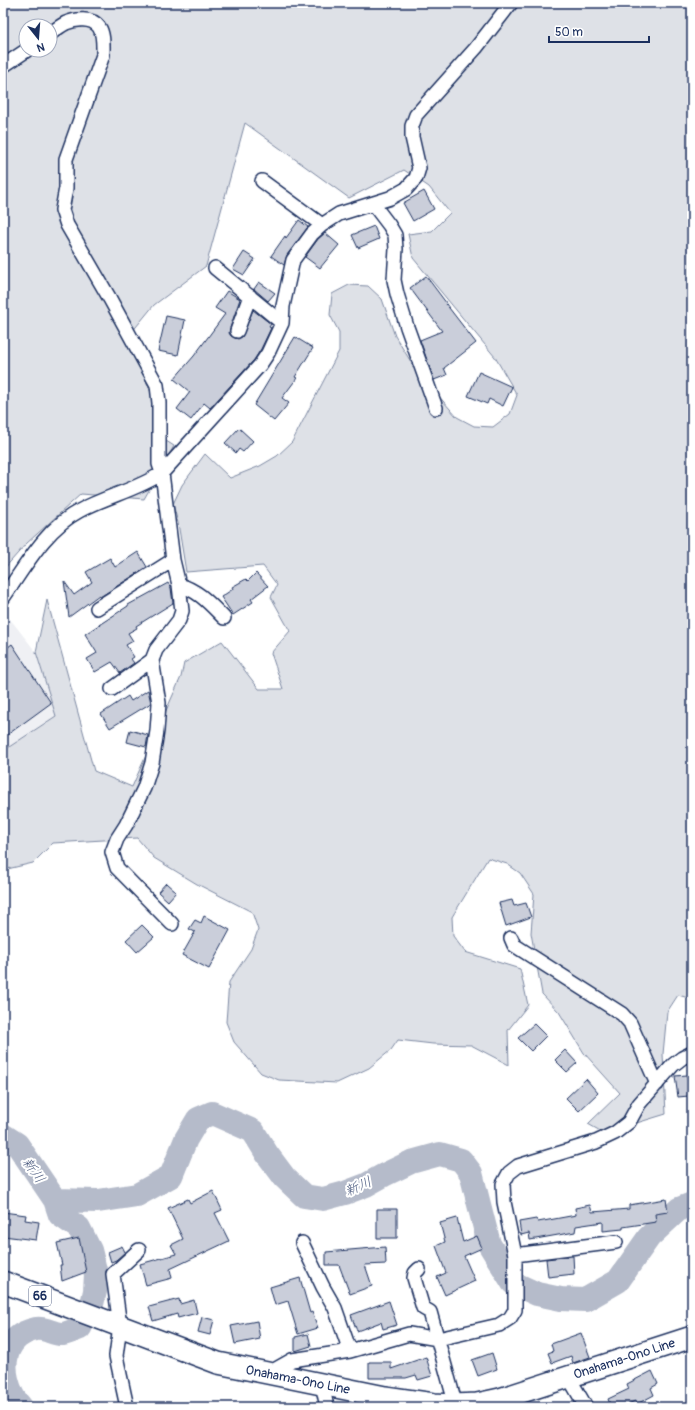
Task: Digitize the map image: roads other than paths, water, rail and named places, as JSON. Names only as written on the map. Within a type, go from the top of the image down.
[{"type":"main road","name":"Onahama-Ono Line","points":[[3,1282],[218,1363],[385,1397],[454,1406],[477,1404],[500,1399],[692,1337]]},
{"type":"street","points":[[3,598],[39,547],[58,526],[77,512],[94,503],[149,482],[162,473],[260,365],[268,353],[282,323],[283,306],[293,260],[312,234],[322,225],[339,214],[390,198],[406,189],[416,178],[419,168],[412,137],[412,126],[416,115],[476,48],[511,3]]},
{"type":"street","points":[[58,28],[65,23],[80,19],[92,22],[98,27],[103,38],[103,55],[66,159],[66,188],[62,210],[67,225],[157,385],[159,403],[159,464],[162,473],[173,560],[182,611],[179,620],[156,650],[152,660],[159,703],[157,731],[152,763],[144,788],[126,825],[117,839],[112,852],[118,868],[172,924]]},
{"type":"street","points":[[3,66],[18,56]]},
{"type":"street","points":[[262,181],[322,225]]},
{"type":"street","points":[[373,204],[390,225],[395,235],[396,249],[394,280],[397,294],[407,327],[436,408]]},
{"type":"street","points":[[215,268],[282,323]]},
{"type":"street","points":[[237,331],[250,296]]},
{"type":"street","points":[[97,608],[173,560]]},
{"type":"street","points":[[178,585],[187,587],[198,593],[224,618]]},
{"type":"street","points":[[112,690],[152,660]]},
{"type":"street","points":[[511,938],[514,945],[622,1014],[630,1022],[657,1084]]},
{"type":"street","points":[[269,1373],[292,1360],[350,1351],[409,1334],[438,1339],[498,1325],[510,1318],[515,1310],[515,1260],[504,1202],[503,1184],[509,1173],[518,1166],[596,1142],[615,1133],[629,1122],[639,1104],[673,1065],[692,1053]]},
{"type":"street","points":[[515,1260],[616,1242]]},
{"type":"street","points":[[302,1243],[335,1308],[350,1351]]},
{"type":"street","points":[[127,1407],[116,1356],[120,1326],[112,1274],[139,1250]]},
{"type":"street","points":[[419,1269],[415,1272],[414,1278],[416,1286],[423,1308],[430,1312],[453,1395],[454,1406]]},
{"type":"street","points":[[568,1376],[586,1407]]},
{"type":"street","points":[[322,1384],[327,1407]]},
{"type":"waterway","name":"新川","points":[[55,1200],[98,1201],[137,1195],[171,1176],[186,1139],[198,1119],[212,1113],[253,1131],[267,1154],[285,1178],[304,1196],[323,1199],[345,1193],[366,1185],[411,1162],[440,1154],[461,1160],[471,1173],[489,1244],[513,1283],[537,1294],[561,1299],[585,1300],[618,1281],[649,1237],[679,1209],[692,1204]]},
{"type":"waterway","points":[[3,1135],[17,1144],[55,1200],[60,1215],[79,1228],[90,1250],[96,1274],[95,1291],[92,1304],[80,1328],[63,1334],[43,1329],[36,1329],[17,1338],[11,1346],[7,1354],[6,1373],[12,1394],[21,1407]]}]
